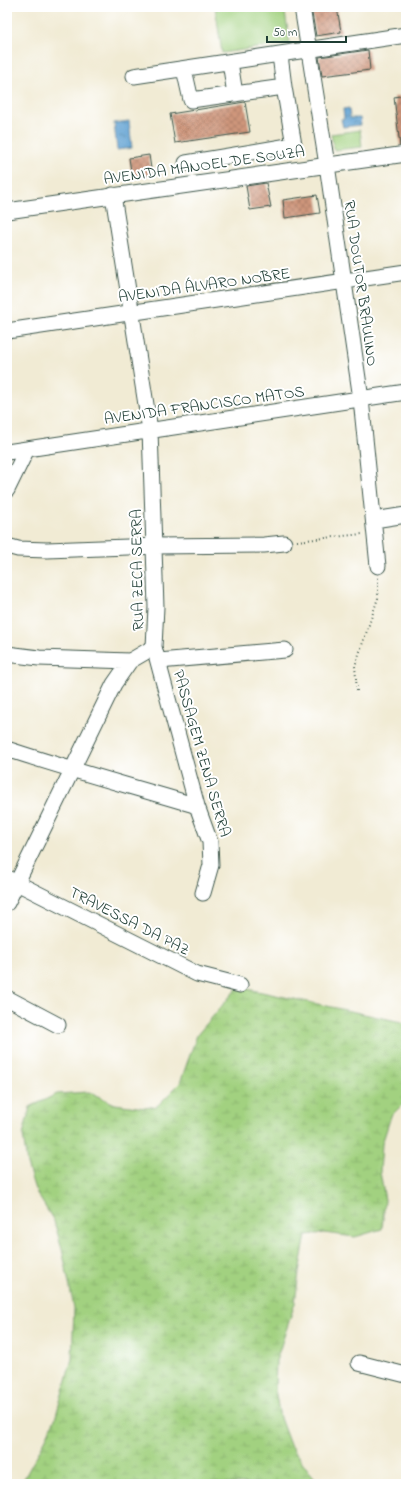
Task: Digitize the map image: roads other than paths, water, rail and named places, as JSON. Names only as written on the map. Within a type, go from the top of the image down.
[{"type":"street","name":"RUA DOUTOR BRAULINO","points":[[302,7],[327,165],[361,399],[378,566]]},
{"type":"street","points":[[134,76],[309,51],[406,35]]},
{"type":"street","points":[[186,163],[294,146],[280,55]]},
{"type":"street","points":[[230,62],[235,94]]},
{"type":"street","points":[[184,69],[191,100],[284,87]]},
{"type":"street","name":"AVENIDA MANOEL DE SOUZA","points":[[7,211],[406,154]]},
{"type":"street","name":"RUA ZECA SERRA","points":[[7,903],[12,880],[72,769],[114,684],[130,661],[154,647],[156,607],[155,546],[150,430],[114,195]]},
{"type":"street","name":"AVENIDA ÁLVARO NOBRE","points":[[7,331],[406,272]]},
{"type":"street","name":"AVENIDA FRANCISCO MATOS","points":[[7,452],[406,392]]},
{"type":"street","points":[[7,490],[27,449]]},
{"type":"street","points":[[374,526],[406,515]]},
{"type":"street","points":[[7,546],[18,549],[47,550],[155,546],[264,545],[284,543]]},
{"type":"street","name":"PASSAGEM ZENA SERRA","points":[[154,647],[212,851],[212,866],[203,893]]},
{"type":"street","points":[[158,661],[285,650]]},
{"type":"street","points":[[7,654],[46,659],[130,661]]},
{"type":"street","points":[[7,749],[58,766],[198,806]]},
{"type":"street","name":"TRAVESSA DA PAZ","points":[[12,880],[197,974],[240,985]]},
{"type":"street","points":[[7,998],[58,1025]]},
{"type":"street","points":[[359,1363],[406,1375]]},
{"type":"water","points":[[349,108],[350,118],[360,118],[361,125],[343,127],[341,119],[344,119],[343,109]]},
{"type":"water","points":[[129,121],[132,148],[117,150],[114,123]]}]
